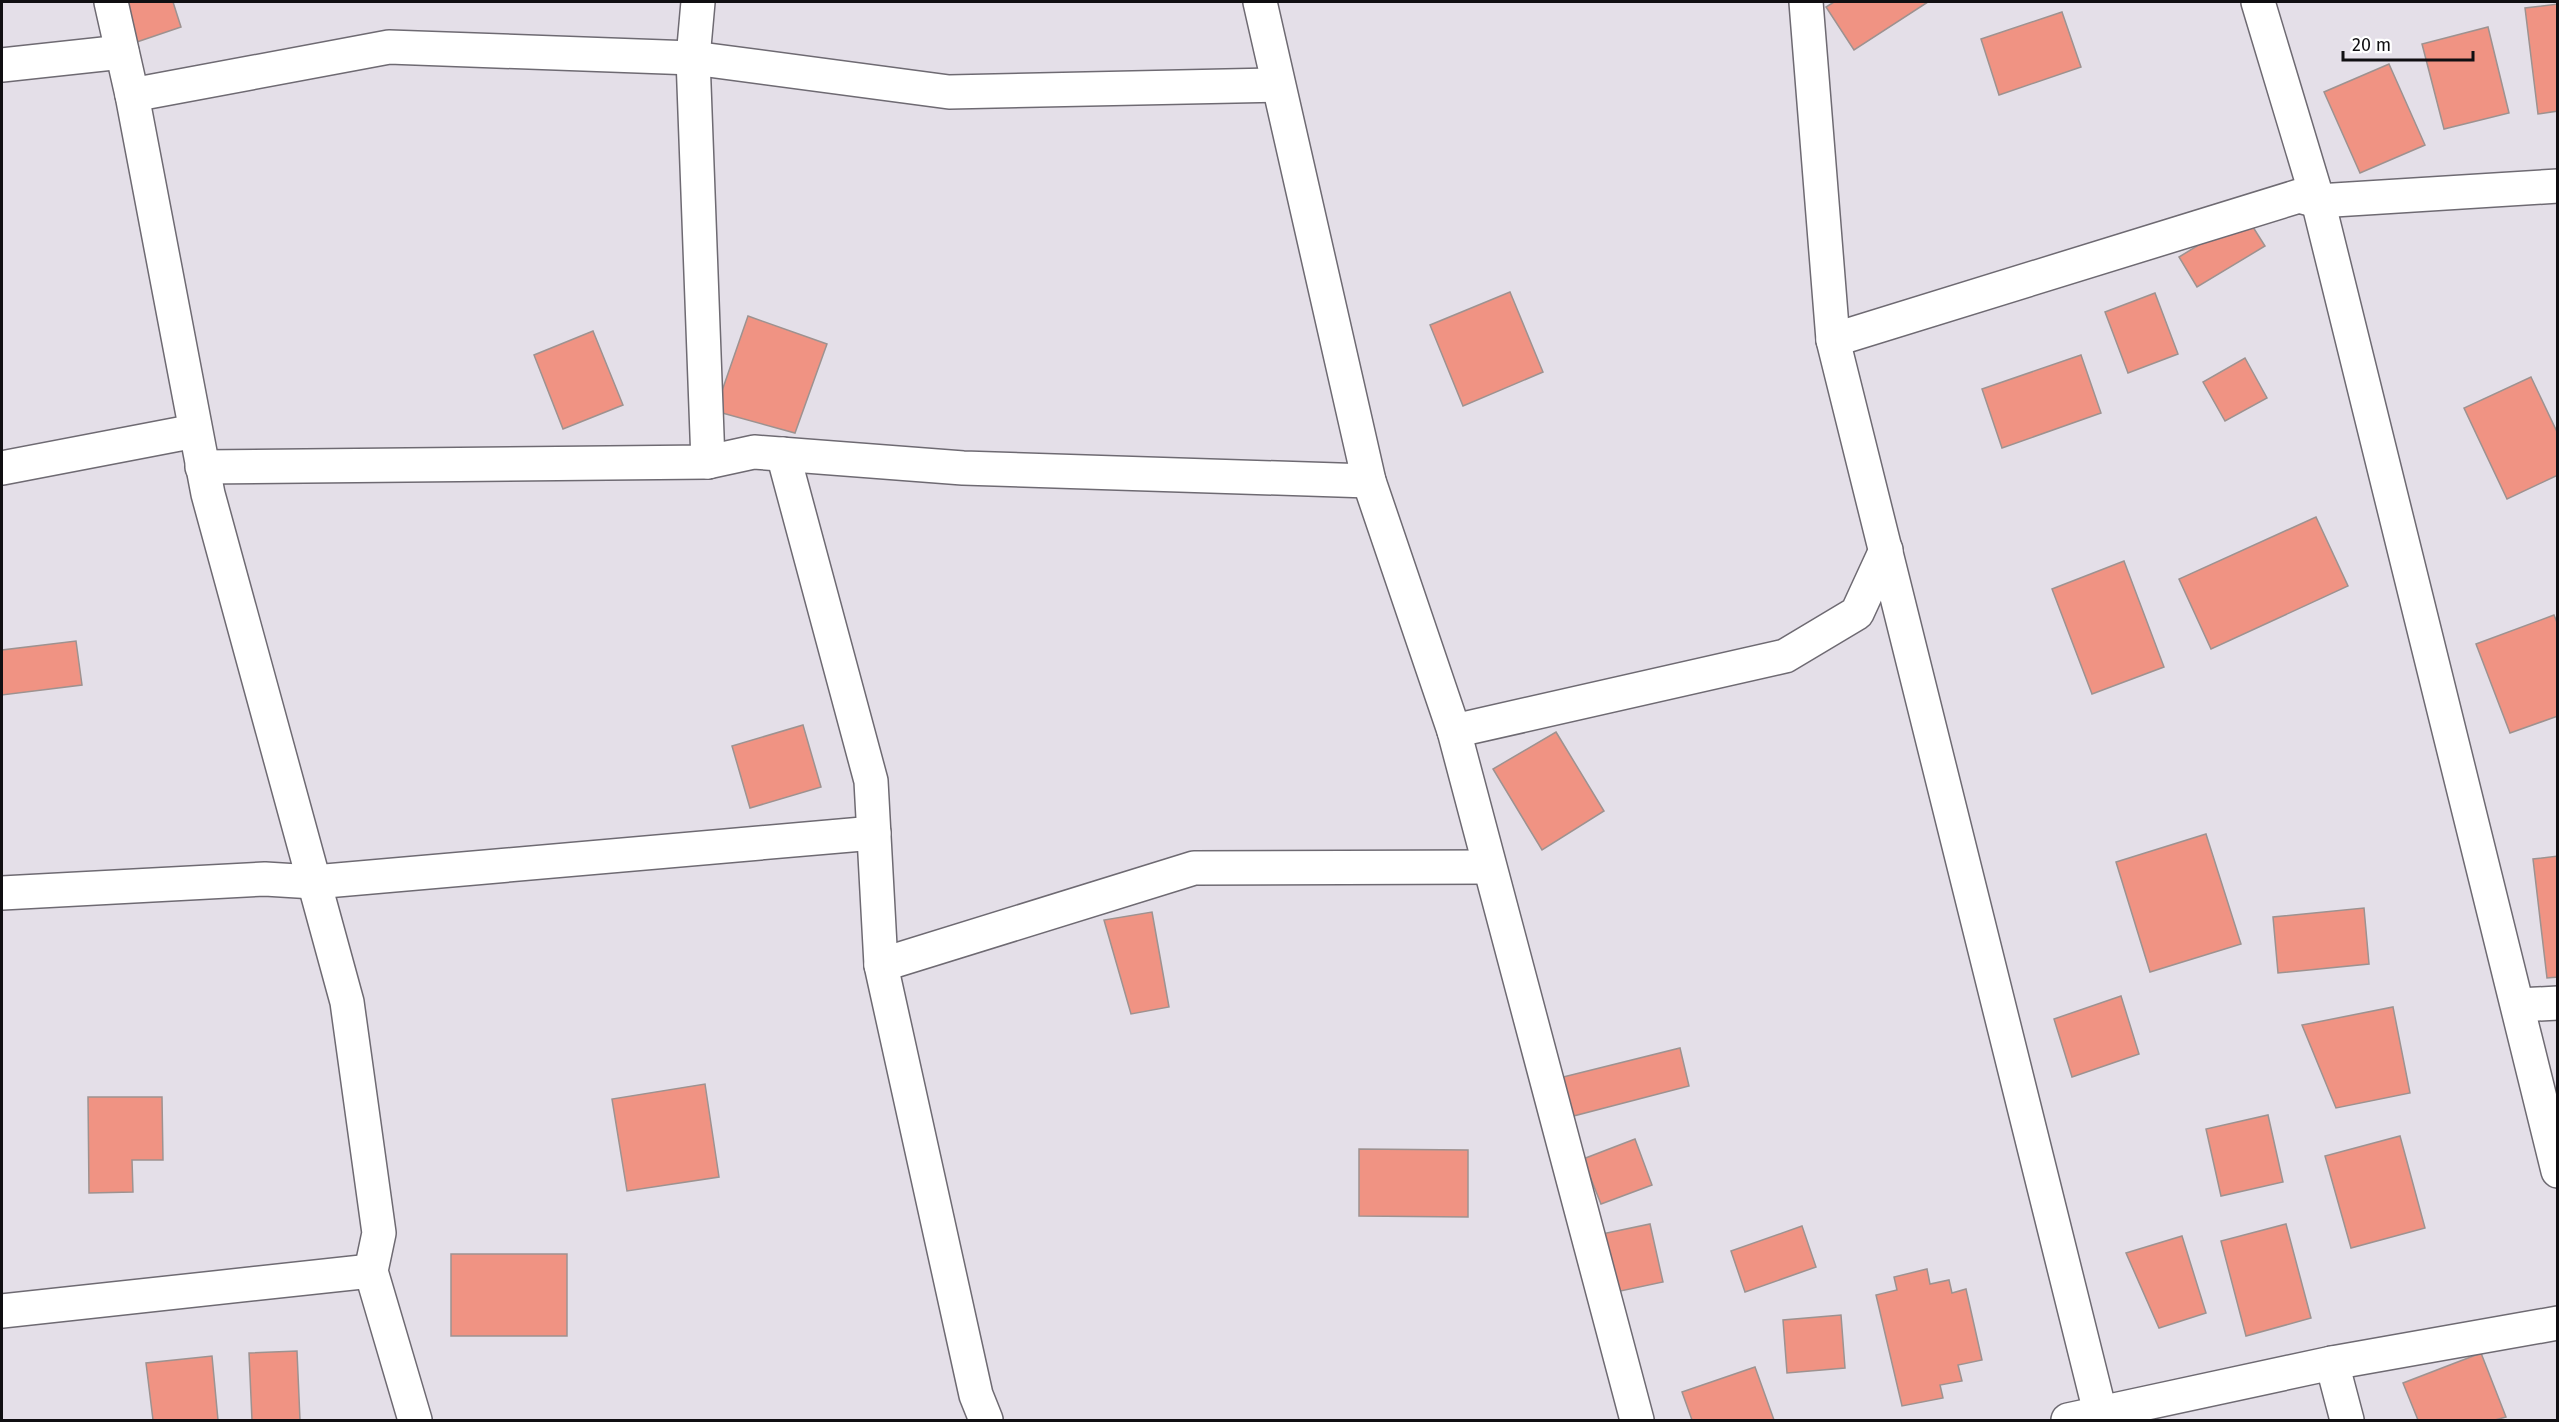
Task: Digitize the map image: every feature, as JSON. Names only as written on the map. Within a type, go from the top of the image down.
[{"type":"street","points":[[111,2],[132,95],[207,494],[347,1002],[379,1233],[371,1271],[415,1420]]},
{"type":"street","points":[[698,2],[693,58],[708,462]]},
{"type":"street","points":[[1260,2],[1369,482],[1454,731],[1637,1420]]},
{"type":"street","points":[[1806,2],[1833,340],[2100,1412]]},
{"type":"street","points":[[2258,2],[2318,201],[2558,1171]]},
{"type":"street","points":[[132,95],[389,46],[693,58],[949,92],[1278,85]]},
{"type":"street","points":[[2,65],[122,52]]},
{"type":"street","points":[[1833,340],[2299,196],[2318,201],[2558,186]]},
{"type":"street","points":[[2,468],[195,431]]},
{"type":"street","points":[[202,467],[708,462],[754,452],[963,468],[1369,482]]},
{"type":"street","points":[[783,454],[871,781],[880,965],[976,1395],[986,1420]]},
{"type":"street","points":[[1454,731],[1785,656],[1857,613],[1886,550]]},
{"type":"street","points":[[2,893],[265,879],[314,882],[874,833]]},
{"type":"street","points":[[880,965],[1194,868],[1489,867]]},
{"type":"street","points":[[2518,1005],[2558,1003]]},
{"type":"street","points":[[2,1311],[371,1271]]},
{"type":"street","points":[[2068,1420],[2332,1363],[2558,1323]]},
{"type":"street","points":[[2332,1363],[2347,1420]]},
{"type":"building","points":[[112,2],[173,2],[181,27],[128,45]]},
{"type":"building","points":[[1834,2],[1928,2],[1854,50],[1826,7]]},
{"type":"building","points":[[2558,4],[2558,111],[2538,114],[2525,8]]},
{"type":"building","points":[[2062,12],[2081,67],[1999,95],[1981,39]]},
{"type":"building","points":[[2488,27],[2509,113],[2444,129],[2422,44]]},
{"type":"building","points":[[2389,64],[2425,145],[2360,173],[2324,92]]},
{"type":"building","points":[[2246,216],[2265,246],[2197,287],[2179,257]]},
{"type":"building","points":[[1510,292],[1543,372],[1463,406],[1430,325]]},
{"type":"building","points":[[2155,293],[2178,354],[2128,373],[2105,312]]},
{"type":"building","points":[[748,316],[827,344],[795,433],[715,411]]},
{"type":"building","points":[[593,331],[623,405],[563,429],[534,355]]},
{"type":"building","points":[[2081,355],[2101,413],[2002,448],[1982,389]]},
{"type":"building","points":[[2245,358],[2267,398],[2225,421],[2203,382]]},
{"type":"building","points":[[2531,377],[2558,434],[2558,475],[2507,499],[2464,408]]},
{"type":"building","points":[[2316,517],[2348,586],[2211,649],[2179,579]]},
{"type":"building","points":[[2124,561],[2164,667],[2092,694],[2052,589]]},
{"type":"building","points":[[2554,615],[2558,625],[2558,716],[2510,733],[2476,644]]},
{"type":"building","points":[[76,641],[82,685],[2,695],[2,650]]},
{"type":"building","points":[[803,725],[821,787],[750,808],[732,746]]},
{"type":"building","points":[[1556,732],[1604,811],[1542,850],[1493,769]]},
{"type":"building","points":[[2206,834],[2241,944],[2150,972],[2116,862]]},
{"type":"building","points":[[2558,856],[2558,977],[2547,978],[2533,859]]},
{"type":"building","points":[[2364,908],[2369,964],[2278,973],[2273,917]]},
{"type":"building","points":[[1152,912],[1169,1007],[1131,1014],[1104,920]]},
{"type":"building","points":[[2121,996],[2139,1054],[2072,1077],[2054,1019]]},
{"type":"building","points":[[2393,1007],[2410,1093],[2336,1108],[2302,1025]]},
{"type":"building","points":[[1680,1048],[1689,1086],[1562,1119],[1551,1080]]},
{"type":"building","points":[[705,1084],[719,1177],[627,1191],[612,1099]]},
{"type":"building","points":[[88,1097],[162,1097],[163,1160],[132,1160],[133,1192],[89,1193]]},
{"type":"building","points":[[2268,1115],[2283,1182],[2221,1196],[2206,1129]]},
{"type":"building","points":[[2400,1136],[2425,1228],[2351,1248],[2325,1156]]},
{"type":"building","points":[[1635,1139],[1652,1185],[1601,1204],[1583,1159]]},
{"type":"building","points":[[1359,1149],[1468,1150],[1468,1217],[1359,1216]]},
{"type":"building","points":[[1650,1224],[1663,1282],[1616,1292],[1597,1235]]},
{"type":"building","points":[[2286,1224],[2311,1318],[2246,1336],[2221,1241]]},
{"type":"building","points":[[1802,1226],[1816,1267],[1745,1292],[1731,1251]]},
{"type":"building","points":[[2182,1236],[2206,1313],[2159,1328],[2126,1253]]},
{"type":"building","points":[[451,1254],[567,1254],[567,1336],[451,1336]]},
{"type":"building","points":[[1927,1269],[1930,1284],[1949,1280],[1952,1293],[1966,1289],[1982,1360],[1958,1365],[1962,1381],[1940,1385],[1943,1398],[1902,1406],[1876,1295],[1897,1290],[1894,1277]]},
{"type":"building","points":[[1841,1315],[1845,1368],[1787,1373],[1783,1320]]},
{"type":"building","points":[[297,1351],[300,1420],[252,1420],[249,1353]]},
{"type":"building","points":[[2481,1353],[2506,1417],[2495,1420],[2418,1420],[2403,1383]]},
{"type":"building","points":[[212,1356],[218,1420],[153,1420],[146,1363]]},
{"type":"building","points":[[1755,1367],[1774,1420],[1692,1420],[1682,1392]]}]
